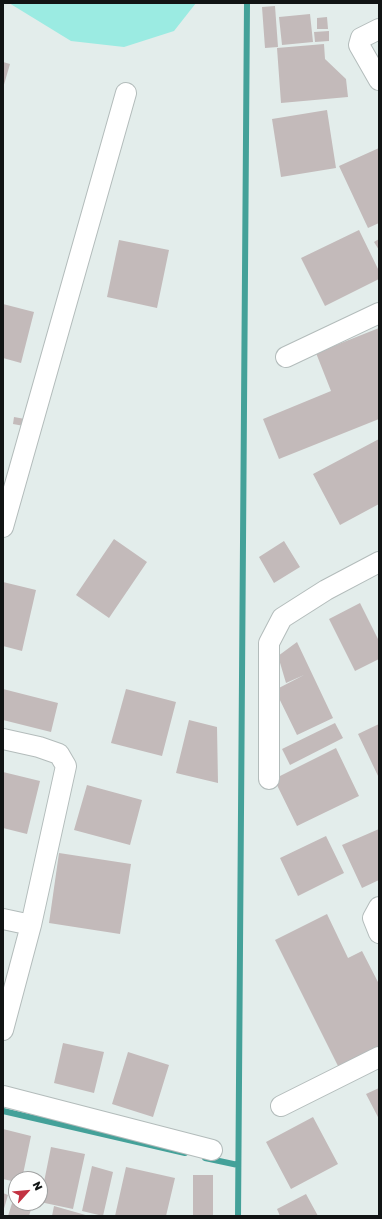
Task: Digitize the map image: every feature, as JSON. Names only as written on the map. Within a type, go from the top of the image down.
[{"type":"street","points":[[379,29],[361,38],[359,45],[379,80]]},
{"type":"street","points":[[3,527],[126,93]]},
{"type":"street","points":[[286,357],[379,313]]},
{"type":"street","points":[[269,779],[269,643],[282,618],[326,590],[379,562]]},
{"type":"street","points":[[3,739],[39,747],[58,754],[66,766],[31,925],[3,1030]]},
{"type":"street","points":[[379,908],[372,918],[379,933]]},
{"type":"street","points":[[3,919],[31,925]]},
{"type":"street","points":[[281,1106],[379,1057]]},
{"type":"street","points":[[3,1096],[212,1150]]},
{"type":"shaded area","points":[[9,3],[196,3],[174,31],[124,47],[71,41]]},
{"type":"building","points":[[275,6],[278,47],[265,48],[262,7]]},
{"type":"building","points":[[310,14],[313,42],[282,45],[279,17]]},
{"type":"building","points":[[327,17],[328,29],[317,29],[317,18]]},
{"type":"building","points":[[329,31],[329,41],[315,42],[314,32]]},
{"type":"building","points":[[324,44],[325,59],[346,79],[348,97],[281,103],[277,48]]},
{"type":"building","points":[[3,62],[10,64],[3,88]]},
{"type":"building","points":[[327,110],[336,168],[281,177],[272,119]]},
{"type":"building","points":[[379,148],[379,223],[368,228],[339,166]]},
{"type":"building","points":[[359,230],[379,271],[379,279],[325,306],[301,258]]},
{"type":"building","points":[[379,239],[379,250],[374,242]]},
{"type":"building","points":[[119,240],[169,250],[157,308],[107,297]]},
{"type":"building","points":[[3,304],[34,312],[21,363],[3,358]]},
{"type":"building","points":[[379,328],[379,419],[279,459],[263,419],[331,391],[316,353]]},
{"type":"building","points":[[14,417],[25,419],[24,426],[13,424]]},
{"type":"building","points":[[379,439],[379,504],[340,525],[313,474]]},
{"type":"building","points":[[114,539],[147,562],[109,618],[76,595]]},
{"type":"building","points":[[284,541],[300,567],[274,583],[259,557]]},
{"type":"building","points":[[3,582],[36,590],[22,651],[3,646]]},
{"type":"building","points":[[360,603],[379,641],[379,659],[355,671],[329,619]]},
{"type":"building","points":[[297,642],[333,718],[297,735],[275,690],[304,675],[286,683],[278,656]]},
{"type":"building","points":[[3,689],[58,703],[51,732],[3,720]]},
{"type":"building","points":[[126,689],[176,702],[162,756],[111,743]]},
{"type":"building","points":[[189,720],[217,727],[218,783],[176,773]]},
{"type":"building","points":[[335,723],[343,738],[290,765],[282,749]]},
{"type":"building","points":[[379,724],[379,778],[358,734]]},
{"type":"building","points":[[336,748],[359,796],[297,826],[274,779]]},
{"type":"building","points":[[3,772],[40,781],[27,834],[3,828]]},
{"type":"building","points":[[87,785],[142,800],[130,845],[74,830]]},
{"type":"building","points":[[379,829],[379,880],[362,888],[342,845]]},
{"type":"building","points":[[326,836],[344,873],[298,896],[280,858]]},
{"type":"building","points":[[59,853],[131,864],[120,934],[49,923]]},
{"type":"building","points":[[327,914],[348,958],[362,951],[379,984],[379,1048],[339,1068],[275,940]]},
{"type":"building","points":[[63,1043],[104,1052],[94,1093],[54,1083]]},
{"type":"building","points":[[128,1052],[169,1065],[153,1117],[112,1104]]},
{"type":"building","points":[[379,1088],[379,1119],[366,1094]]},
{"type":"building","points":[[313,1117],[338,1164],[291,1189],[266,1142]]},
{"type":"building","points":[[3,1129],[31,1136],[24,1171],[8,1171],[8,1180],[3,1179]]},
{"type":"building","points":[[51,1147],[85,1154],[73,1209],[48,1204],[48,1171],[46,1171]]},
{"type":"building","points":[[92,1166],[113,1172],[103,1216],[82,1211]]},
{"type":"building","points":[[126,1167],[175,1178],[166,1216],[115,1216]]},
{"type":"building","points":[[193,1175],[213,1175],[213,1216],[193,1216]]},
{"type":"building","points":[[3,1193],[8,1195],[3,1212]]},
{"type":"building","points":[[306,1194],[318,1216],[280,1216],[277,1209]]},
{"type":"building","points":[[54,1206],[89,1216],[52,1216]]},
{"type":"building","points":[[10,1211],[31,1211],[29,1216],[8,1216]]},
{"type":"waterway","points":[[238,1216],[247,3]]},
{"type":"waterway","points":[[3,1111],[185,1153]]},
{"type":"waterway","points":[[205,1158],[238,1165]]}]
